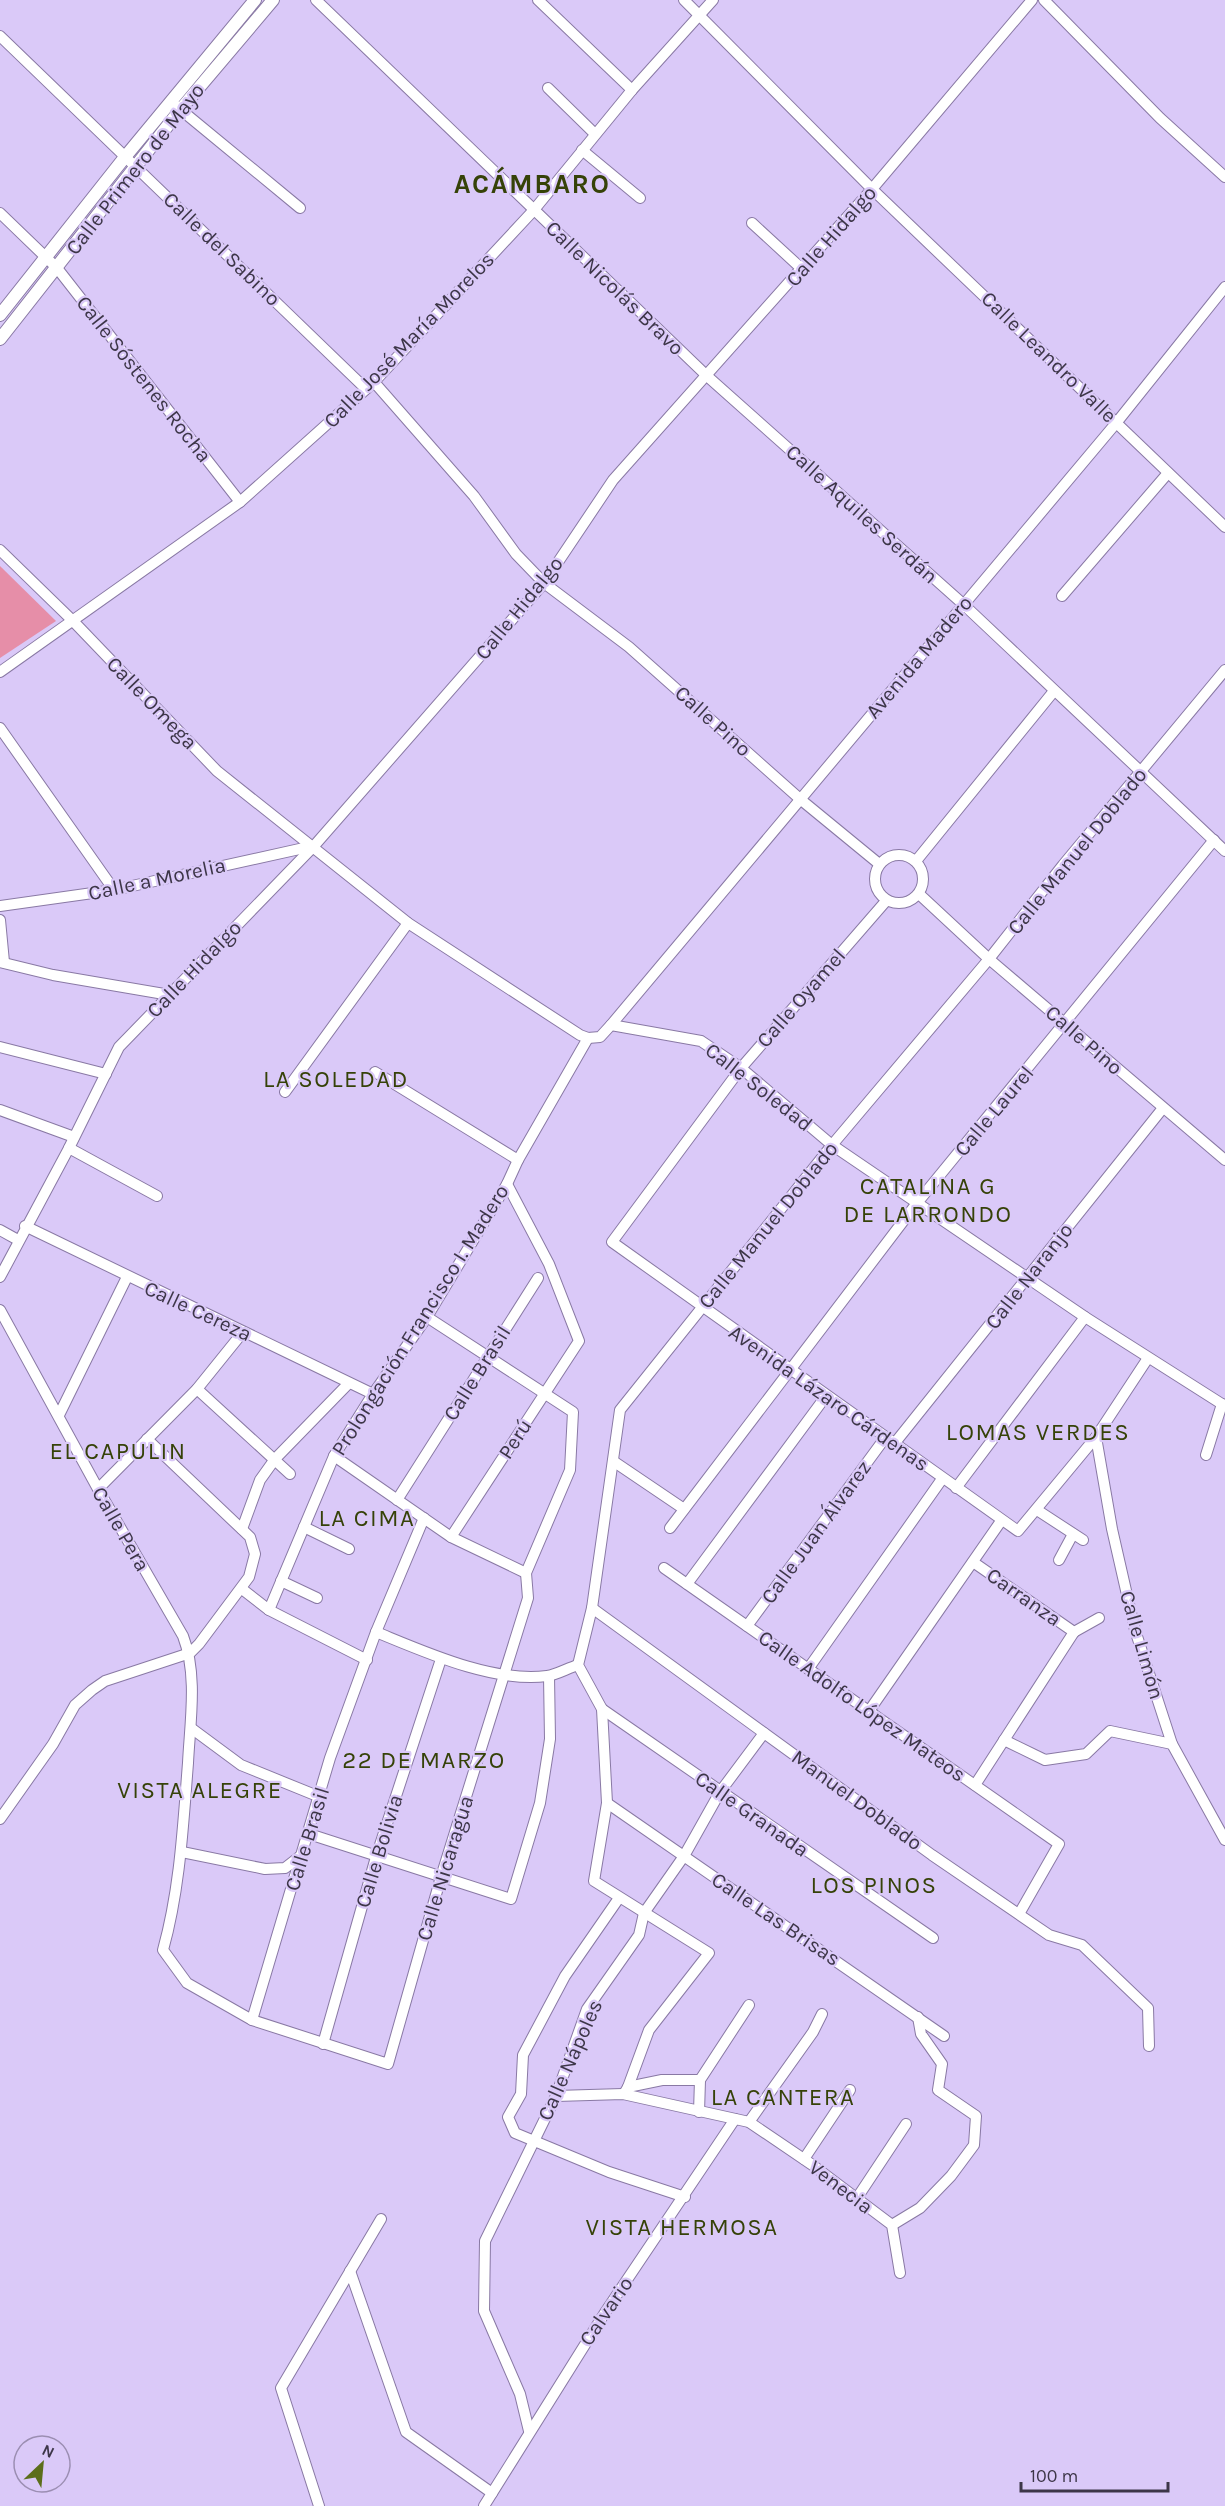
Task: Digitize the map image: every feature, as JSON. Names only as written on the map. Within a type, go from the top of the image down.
[{"type":"main road","name":"Calle Primero de Mayo","points":[[0,315],[125,157],[255,0]]},
{"type":"main road","name":"Calle Primero de Mayo","points":[[0,339],[180,110],[273,0]]},
{"type":"street","name":"Calle Nicolás Bravo","points":[[316,0],[707,376]]},
{"type":"street","points":[[538,0],[632,90]]},
{"type":"street","name":"Calle Leandro Valle","points":[[684,0],[872,189],[1225,528]]},
{"type":"street","name":"Calle José María Morelos","points":[[0,672],[74,622],[240,502],[370,385],[533,211],[632,90],[713,0]]},
{"type":"street","name":"Calle Hidalgo","points":[[0,1277],[25,1226],[72,1143],[119,1047],[314,846],[544,583],[613,480],[872,189],[1032,0]]},
{"type":"street","points":[[1044,0],[1160,118],[1225,177]]},
{"type":"street","name":"Calle del Sabino","points":[[0,36],[125,157],[370,385],[474,496],[516,554],[544,583]]},
{"type":"street","points":[[548,88],[596,134]]},
{"type":"street","points":[[171,101],[300,208]]},
{"type":"street","points":[[582,150],[640,198]]},
{"type":"street","name":"Calle Sóstenes Rocha","points":[[0,213],[57,268],[240,502]]},
{"type":"street","points":[[752,223],[802,269]]},
{"type":"street","name":"Avenida Madero","points":[[611,1025],[1117,422],[1225,287]]},
{"type":"street","name":"Calle Aquiles Serdán","points":[[707,376],[963,604],[1225,851]]},
{"type":"street","points":[[1062,596],[1168,473]]},
{"type":"street","name":"Calle Omega","points":[[0,550],[74,622],[217,771],[314,846]]},
{"type":"street","name":"Calle Pino","points":[[544,583],[629,647],[800,799],[878,863]]},
{"type":"street","name":"Calle Manuel Doblado","points":[[575,1666],[592,1608],[620,1410],[832,1145],[989,959],[1063,865],[1141,774],[1225,670]]},
{"type":"street","points":[[916,861],[1054,691]]},
{"type":"street","points":[[0,728],[114,890]]},
{"type":"street","name":"Calle Laurel","points":[[670,1528],[917,1203],[1066,1024],[1214,840]]},
{"type":"street","points":[[314,846],[408,923],[588,1038],[600,1037],[611,1025]]},
{"type":"street","name":"Calle a Morelia","points":[[0,906],[114,890],[314,846]]},
{"type":"street","points":[[897,854],[916,861],[924,877],[919,894],[904,904],[886,901],[873,884],[878,863],[897,854]]},
{"type":"street","name":"Calle Pino","points":[[919,894],[989,959],[1225,1160]]},
{"type":"street","name":"Calle Oyamel","points":[[612,1242],[741,1068],[886,901]]},
{"type":"street","points":[[0,921],[2,962],[53,975],[170,995]]},
{"type":"street","points":[[285,1092],[408,923]]},
{"type":"street","name":"Calle Soledad","points":[[611,1025],[701,1041],[741,1068],[832,1145],[1028,1276],[1085,1317],[1223,1405]]},
{"type":"street","name":"Prolongación Francisco I. Madero","points":[[269,1610],[334,1456],[373,1394],[427,1317],[507,1184],[518,1160],[588,1038]]},
{"type":"street","points":[[0,1047],[106,1074]]},
{"type":"street","points":[[375,1072],[518,1160]]},
{"type":"street","name":"Calle Naranjo","points":[[890,1441],[1028,1276],[1163,1108]]},
{"type":"street","points":[[0,1110],[72,1143],[157,1196]]},
{"type":"street","name":"Perú","points":[[451,1537],[579,1341],[549,1264],[507,1184]]},
{"type":"street","name":"Calle Cereza","points":[[25,1226],[373,1394]]},
{"type":"street","points":[[0,1230],[18,1240]]},
{"type":"street","name":"Avenida Lázaro Cárdenas","points":[[612,1242],[1001,1521],[1018,1531],[1037,1510]]},
{"type":"street","points":[[59,1415],[127,1277]]},
{"type":"street","name":"Calle Brasil","points":[[397,1500],[538,1278]]},
{"type":"street","name":"Calle Pera","points":[[0,1310],[98,1489],[183,1636],[190,1653]]},
{"type":"street","points":[[334,1456],[451,1537],[526,1573],[570,1470],[573,1412],[427,1317]]},
{"type":"street","points":[[956,1488],[1085,1317]]},
{"type":"street","points":[[98,1489],[197,1389],[243,1332]]},
{"type":"street","points":[[1083,1540],[1037,1510],[1096,1437],[1148,1358]]},
{"type":"street","points":[[242,1530],[260,1480],[275,1459],[349,1383]]},
{"type":"street","points":[[197,1389],[290,1473]]},
{"type":"street","points":[[687,1584],[826,1396]]},
{"type":"street","points":[[1206,1455],[1223,1405]]},
{"type":"street","name":"Calle Limón","points":[[1096,1437],[1112,1529],[1135,1630],[1172,1744],[1225,1840]]},
{"type":"street","points":[[0,1819],[53,1744],[75,1705],[105,1681],[190,1653],[242,1589],[249,1577],[255,1554],[250,1536],[147,1439]]},
{"type":"street","name":"Calle Juan Álvarez","points":[[747,1626],[890,1441]]},
{"type":"street","points":[[613,1461],[684,1509]]},
{"type":"street","points":[[808,1669],[942,1479]]},
{"type":"street","name":"Calle Brasil","points":[[252,2020],[330,1758],[376,1632],[424,1518]]},
{"type":"street","points":[[869,1712],[1001,1521]]},
{"type":"street","points":[[304,1527],[349,1549]]},
{"type":"street","points":[[1059,1560],[1073,1534]]},
{"type":"street","name":"Carranza","points":[[973,1562],[1074,1632]]},
{"type":"street","name":"Calle Adolfo López Mateos","points":[[664,1568],[1059,1844],[1018,1914]]},
{"type":"street","name":"Calle Nicaragua","points":[[323,2044],[388,2064],[441,1877],[528,1598],[526,1573]]},
{"type":"street","points":[[281,1581],[317,1598]]},
{"type":"street","points":[[242,1589],[269,1610],[367,1660]]},
{"type":"street","name":"Manuel Doblado","points":[[592,1608],[1018,1914],[1049,1935],[1082,1945],[1148,2008],[1149,2046]]},
{"type":"street","points":[[975,1785],[1074,1632],[1099,1618]]},
{"type":"street","points":[[376,1632],[441,1659],[505,1674],[551,1674],[575,1666],[602,1709],[607,1803],[594,1881],[709,1953],[649,2031],[625,2091]]},
{"type":"street","points":[[190,1653],[191,1728],[182,1852],[172,1918],[163,1950],[187,1983],[252,2020],[323,2044]]},
{"type":"street","name":"Calle Bolivia","points":[[323,2044],[376,1857],[441,1659]]},
{"type":"street","points":[[309,1834],[511,1899],[540,1803],[550,1739],[551,1674]]},
{"type":"street","name":"Calle Granada","points":[[602,1709],[933,1938]]},
{"type":"street","points":[[191,1728],[241,1765],[320,1797]]},
{"type":"street","points":[[1004,1740],[1045,1760],[1086,1754],[1110,1731],[1172,1744]]},
{"type":"street","points":[[720,1792],[764,1733]]},
{"type":"street","name":"Calle Nápoles","points":[[529,2431],[520,2394],[484,2312],[485,2241],[556,2096],[587,2009],[639,1935],[644,1913],[684,1856],[720,1792]]},
{"type":"street","name":"Calle Las Brisas","points":[[607,1803],[944,2036]]},
{"type":"street","points":[[182,1852],[265,1869],[285,1868],[303,1854]]},
{"type":"street","points":[[619,1898],[565,1976],[523,2055],[521,2094],[508,2117],[515,2133],[609,2172],[685,2197]]},
{"type":"street","points":[[699,2112],[700,2080],[749,2005]]},
{"type":"street","points":[[625,2091],[699,2112],[749,2122],[813,2032],[822,2014]]},
{"type":"street","points":[[892,2225],[920,2208],[951,2176],[974,2145],[976,2116],[938,2090],[942,2064],[921,2034],[918,2018]]},
{"type":"street","points":[[556,2096],[625,2091],[662,2080],[700,2080]]},
{"type":"street","points":[[804,2159],[850,2090]]},
{"type":"street","name":"Calvario","points":[[484,2506],[606,2311],[735,2120]]},
{"type":"street","name":"Venecia","points":[[749,2122],[804,2159],[892,2225],[900,2273]]},
{"type":"street","points":[[857,2198],[906,2124]]},
{"type":"street","points":[[320,2506],[281,2388],[381,2219]]},
{"type":"street","points":[[350,2271],[406,2432],[492,2493]]},
{"type":"shaded area","points":[[0,566],[56,621],[0,658]]},
{"type":"district","name":"ACÁMBARO","points":[[532,184]]},
{"type":"district","name":"LA SOLEDAD","points":[[336,1079]]},
{"type":"district","name":"CATALINA G DE LARRONDO","points":[[928,1200]]},
{"type":"district","name":"LOMAS VERDES","points":[[1038,1432]]},
{"type":"district","name":"EL CAPULIN","points":[[118,1451]]},
{"type":"district","name":"LA CIMA","points":[[367,1518]]},
{"type":"district","name":"22 DE MARZO","points":[[424,1760]]},
{"type":"district","name":"VISTA ALEGRE","points":[[200,1790]]},
{"type":"district","name":"LOS PINOS","points":[[874,1885]]},
{"type":"district","name":"LA CANTERA","points":[[783,2097]]},
{"type":"district","name":"VISTA HERMOSA","points":[[682,2227]]}]
